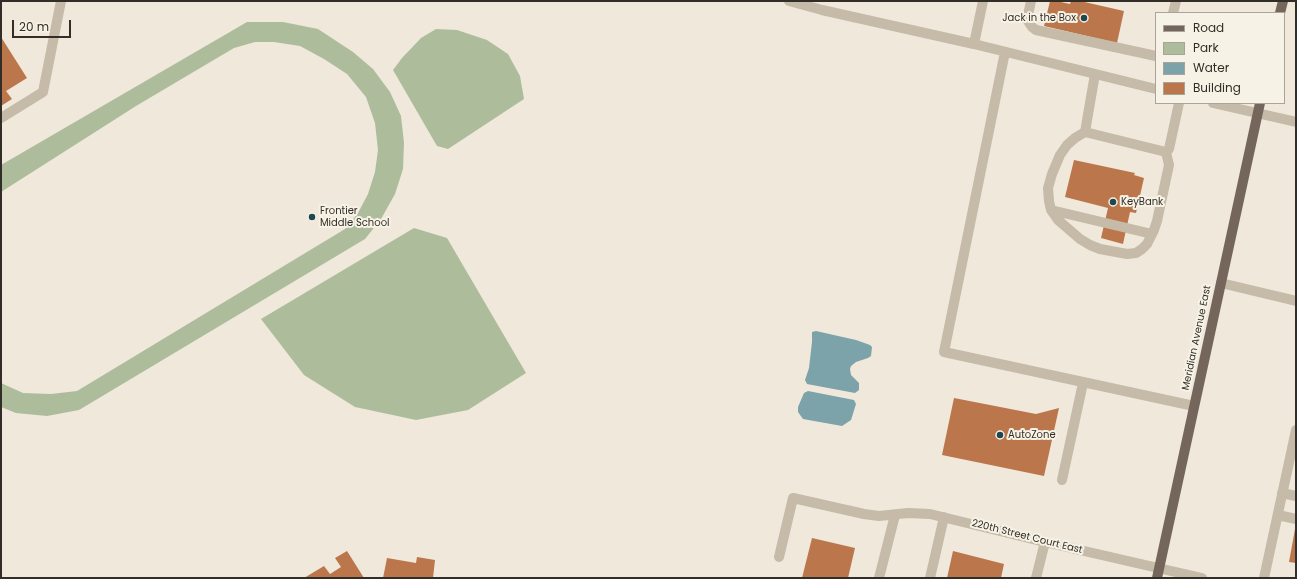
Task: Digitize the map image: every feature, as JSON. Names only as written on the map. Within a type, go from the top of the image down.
[{"type":"main road","points":[[1280,12],[1283,1]]},
{"type":"main road","name":"Meridian Avenue East","points":[[1158,573],[1260,104]]},
{"type":"lane","points":[[1,118],[43,92],[61,1]]},
{"type":"lane","points":[[789,1],[822,10],[974,44],[1155,89]]},
{"type":"lane","points":[[974,44],[983,1]]},
{"type":"lane","points":[[1031,1],[1028,21],[1036,30],[1155,56]]},
{"type":"lane","points":[[1173,12],[1176,1]]},
{"type":"lane","points":[[1006,52],[944,352],[1194,406]]},
{"type":"lane","points":[[1085,132],[1095,74]]},
{"type":"lane","points":[[1166,152],[1085,132],[1067,145],[1052,174],[1048,188],[1051,210],[1058,220],[1080,239],[1090,245],[1100,249],[1127,254],[1142,249],[1152,234],[1157,221],[1169,165],[1166,152],[1169,149],[1179,104]]},
{"type":"lane","points":[[1216,104],[1296,122]]},
{"type":"lane","points":[[1051,210],[1152,234]]},
{"type":"lane","points":[[1221,283],[1296,301]]},
{"type":"lane","points":[[1062,480],[1083,383]]},
{"type":"lane","points":[[1264,578],[1296,430]]},
{"type":"lane","points":[[1282,493],[1296,496]]},
{"type":"lane","name":"220th Street Court East","points":[[779,557],[793,498],[879,516],[908,513],[944,517],[1045,542],[1158,573],[1202,578]]},
{"type":"lane","points":[[879,578],[895,515]]},
{"type":"lane","points":[[1278,515],[1296,519]]},
{"type":"lane","points":[[930,578],[944,517]]},
{"type":"lane","points":[[1036,578],[1045,542]]},
{"type":"green space","points":[[247,22],[283,22],[318,29],[353,52],[373,69],[390,92],[401,116],[404,143],[403,169],[395,194],[381,219],[365,239],[79,410],[47,416],[16,413],[1,407],[1,383],[23,393],[51,394],[77,391],[345,229],[358,213],[368,194],[375,172],[378,150],[375,123],[366,97],[347,74],[324,59],[300,46],[274,42],[255,42],[234,48],[136,106],[1,192],[1,165]]},
{"type":"green space","points":[[436,29],[457,30],[487,40],[508,54],[520,76],[524,99],[448,149],[437,146],[393,70],[421,38]]},
{"type":"green space","points":[[414,228],[447,238],[526,373],[468,410],[416,420],[355,407],[304,375],[261,319]]},
{"type":"water","points":[[816,331],[856,340],[872,347],[871,356],[856,362],[851,366],[851,375],[859,383],[859,390],[855,393],[807,384],[805,380],[809,368],[812,332]]},
{"type":"water","points":[[808,391],[854,400],[856,404],[851,420],[842,426],[803,419],[798,412],[798,407],[804,393]]},
{"type":"building","name":"Jack in the Box","points":[[1050,1],[1070,4],[1071,1],[1080,1],[1124,11],[1117,43],[1044,26]]},
{"type":"building","points":[[1,37],[27,78],[6,91],[12,99],[1,106]]},
{"type":"building","name":"KeyBank","points":[[1074,160],[1135,173],[1134,175],[1144,178],[1136,213],[1130,212],[1123,244],[1101,238],[1108,208],[1065,197]]},
{"type":"building","name":"AutoZone","points":[[954,398],[1036,414],[1059,408],[1044,476],[942,455]]},
{"type":"building","points":[[1295,529],[1296,530],[1296,563],[1289,562]]},
{"type":"building","points":[[812,538],[855,548],[848,578],[802,578]]},
{"type":"building","points":[[347,551],[364,578],[304,578],[324,566],[330,574],[341,567],[335,558]]},
{"type":"building","points":[[953,551],[1004,564],[1001,578],[947,578]]},
{"type":"building","points":[[417,557],[435,560],[433,578],[383,578],[387,558],[416,563]]},
{"type":"place","name":"Jack in the Box","points":[[1084,18]]},
{"type":"place","name":"KeyBank","points":[[1113,202]]},
{"type":"place","name":"Frontier Middle School","points":[[312,217]]},
{"type":"place","name":"AutoZone","points":[[1000,435]]}]
